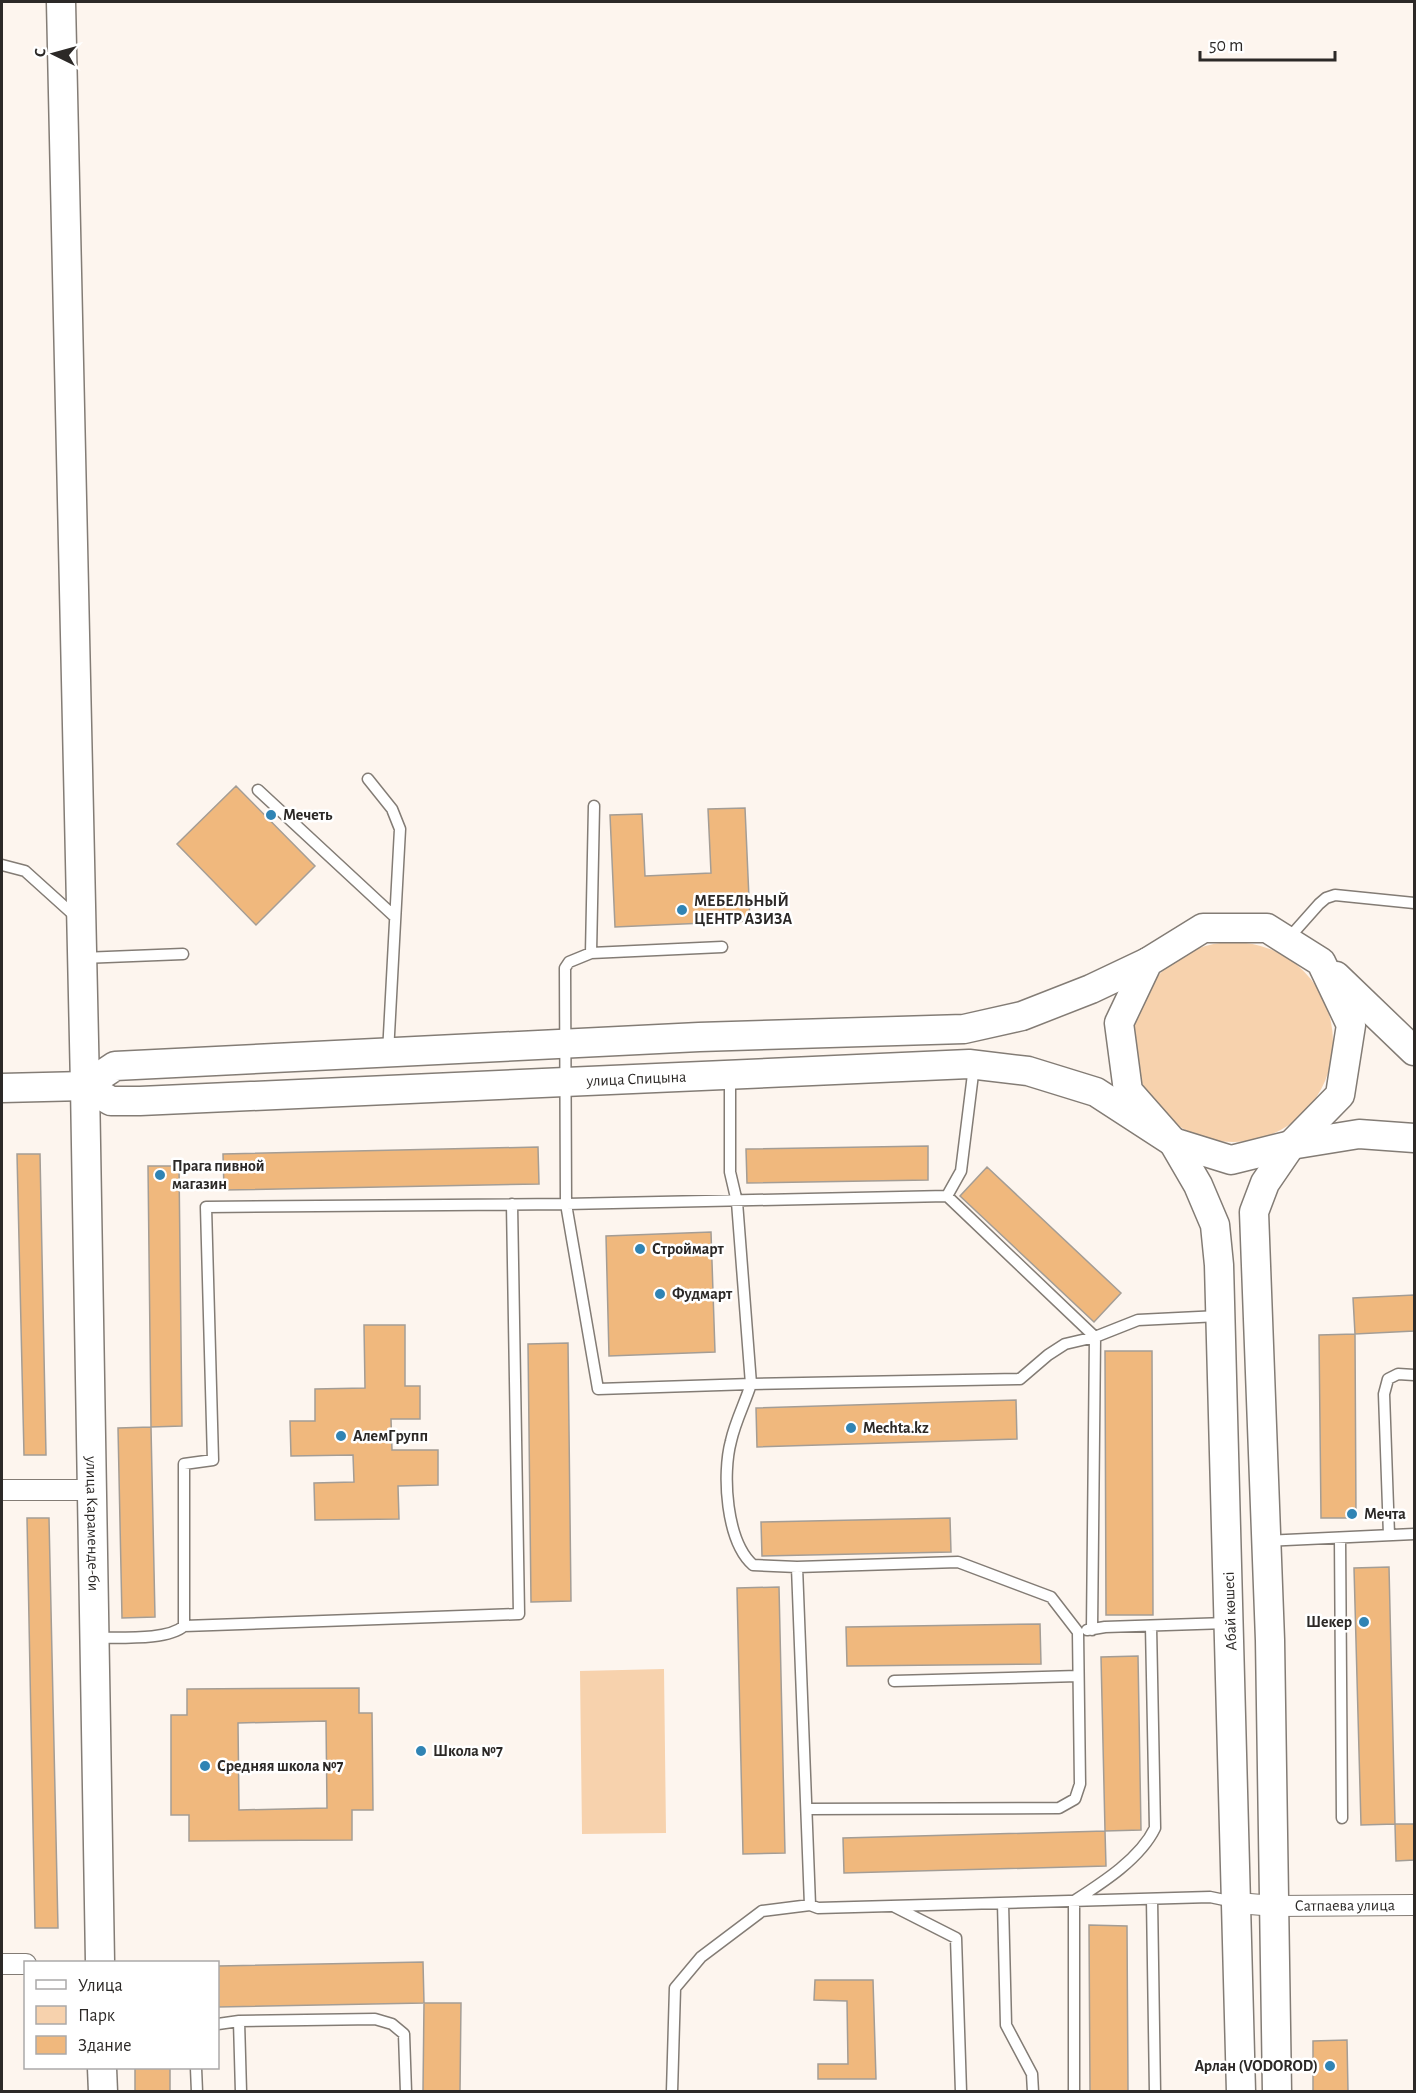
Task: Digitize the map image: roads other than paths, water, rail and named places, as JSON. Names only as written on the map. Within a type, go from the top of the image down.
[{"type":"street","name":"улица Караменде-би","points":[[61,2],[85,1086],[100,1961]]},
{"type":"street","points":[[2,1088],[85,1086],[116,1066],[566,1044],[964,1029],[1023,1016],[1091,989],[1148,962],[1203,928],[1267,928],[1321,962],[1414,1051]]},
{"type":"street","name":"Абай көшесі","points":[[1148,962],[1119,1023],[1128,1091],[1173,1142],[1198,1185],[1215,1225],[1221,1316],[1241,2091]]},
{"type":"street","points":[[1277,2091],[1266,1541],[1254,1212],[1265,1183],[1291,1145],[1340,1095],[1351,1025],[1321,962]]},
{"type":"street","name":"улица Спицына","points":[[85,1086],[111,1101],[140,1101],[975,1065],[1028,1071],[1096,1092],[1173,1142]]},
{"type":"street","points":[[1173,1142],[1231,1160],[1291,1145],[1359,1134],[1414,1138]]},
{"type":"street","points":[[2,1490],[92,1490]]},
{"type":"street","name":"Сатпаева улица","points":[[1237,1903],[1275,1906],[1414,1905]]},
{"type":"street","points":[[2,1964],[24,1964]]},
{"type":"street","points":[[102,2069],[103,2091]]},
{"type":"lane","points":[[368,779],[392,809],[400,829],[388,1053]]},
{"type":"lane","points":[[258,790],[395,917]]},
{"type":"lane","points":[[591,953],[594,806]]},
{"type":"lane","points":[[2,865],[25,871],[81,921]]},
{"type":"lane","points":[[1287,941],[1326,898],[1335,895],[1414,903]]},
{"type":"lane","points":[[722,947],[591,953],[569,962],[565,968],[566,1204],[598,1389],[1020,1378],[1065,1344],[1138,1320],[1221,1316]]},
{"type":"lane","points":[[81,958],[183,954]]},
{"type":"lane","points":[[946,1196],[961,1172],[975,1065]]},
{"type":"lane","points":[[730,1075],[730,1172],[737,1202],[752,1384],[730,1442],[727,1498],[738,1544],[753,1565],[797,1567],[958,1562],[1051,1597],[1078,1632],[1080,1784],[1075,1799],[1059,1808],[808,1809]]},
{"type":"lane","points":[[184,1626],[184,1464],[213,1460],[206,1207],[737,1202],[946,1196],[1095,1336],[1092,1630]]},
{"type":"lane","points":[[94,1638],[156,1636],[177,1633],[184,1626],[519,1614],[512,1204]]},
{"type":"lane","points":[[1389,1535],[1384,1394],[1388,1379],[1398,1374],[1414,1374]]},
{"type":"lane","points":[[1266,1541],[1414,1534]]},
{"type":"lane","points":[[1340,1538],[1342,1818]]},
{"type":"lane","points":[[797,1567],[810,1905]]},
{"type":"lane","points":[[1078,1632],[1230,1623]]},
{"type":"lane","points":[[1074,1901],[1100,1885],[1128,1861],[1155,1828],[1151,1626]]},
{"type":"lane","points":[[894,1681],[1078,1676]]},
{"type":"lane","points":[[672,2091],[675,1988],[701,1957],[762,1911],[810,1905],[818,1908],[1210,1898],[1237,1903]]},
{"type":"lane","points":[[1152,1899],[1155,2091]]},
{"type":"lane","points":[[1074,1901],[1074,2091]]},
{"type":"lane","points":[[1003,1903],[1006,2025],[1032,2074],[1033,2091]]},
{"type":"lane","points":[[893,1906],[956,1938],[961,2091]]},
{"type":"lane","points":[[219,2024],[239,2021],[375,2019],[392,2024],[404,2034],[406,2091]]},
{"type":"lane","points":[[239,2021],[241,2091]]},
{"type":"lane","points":[[196,2069],[197,2091]]},
{"type":"place","name":"Мечеть","points":[[271,815]]},
{"type":"place","name":"МЕБЕЛЬНЫЙ ЦЕНТР АЗИЗА","points":[[682,910]]},
{"type":"place","name":"Прага пивной магазин","points":[[160,1175]]},
{"type":"place","name":"Строймарт","points":[[640,1249]]},
{"type":"place","name":"Фудмарт","points":[[660,1294]]},
{"type":"place","name":"Mechta.kz","points":[[851,1428]]},
{"type":"place","name":"АлемГрупп","points":[[341,1436]]},
{"type":"place","name":"Мечта","points":[[1352,1514]]},
{"type":"place","name":"Шекер","points":[[1364,1622]]},
{"type":"place","name":"Школа №7","points":[[421,1751]]},
{"type":"place","name":"Средняя школа №7","points":[[205,1766]]},
{"type":"place","name":"Арлан (VODOROD)","points":[[1330,2066]]}]
